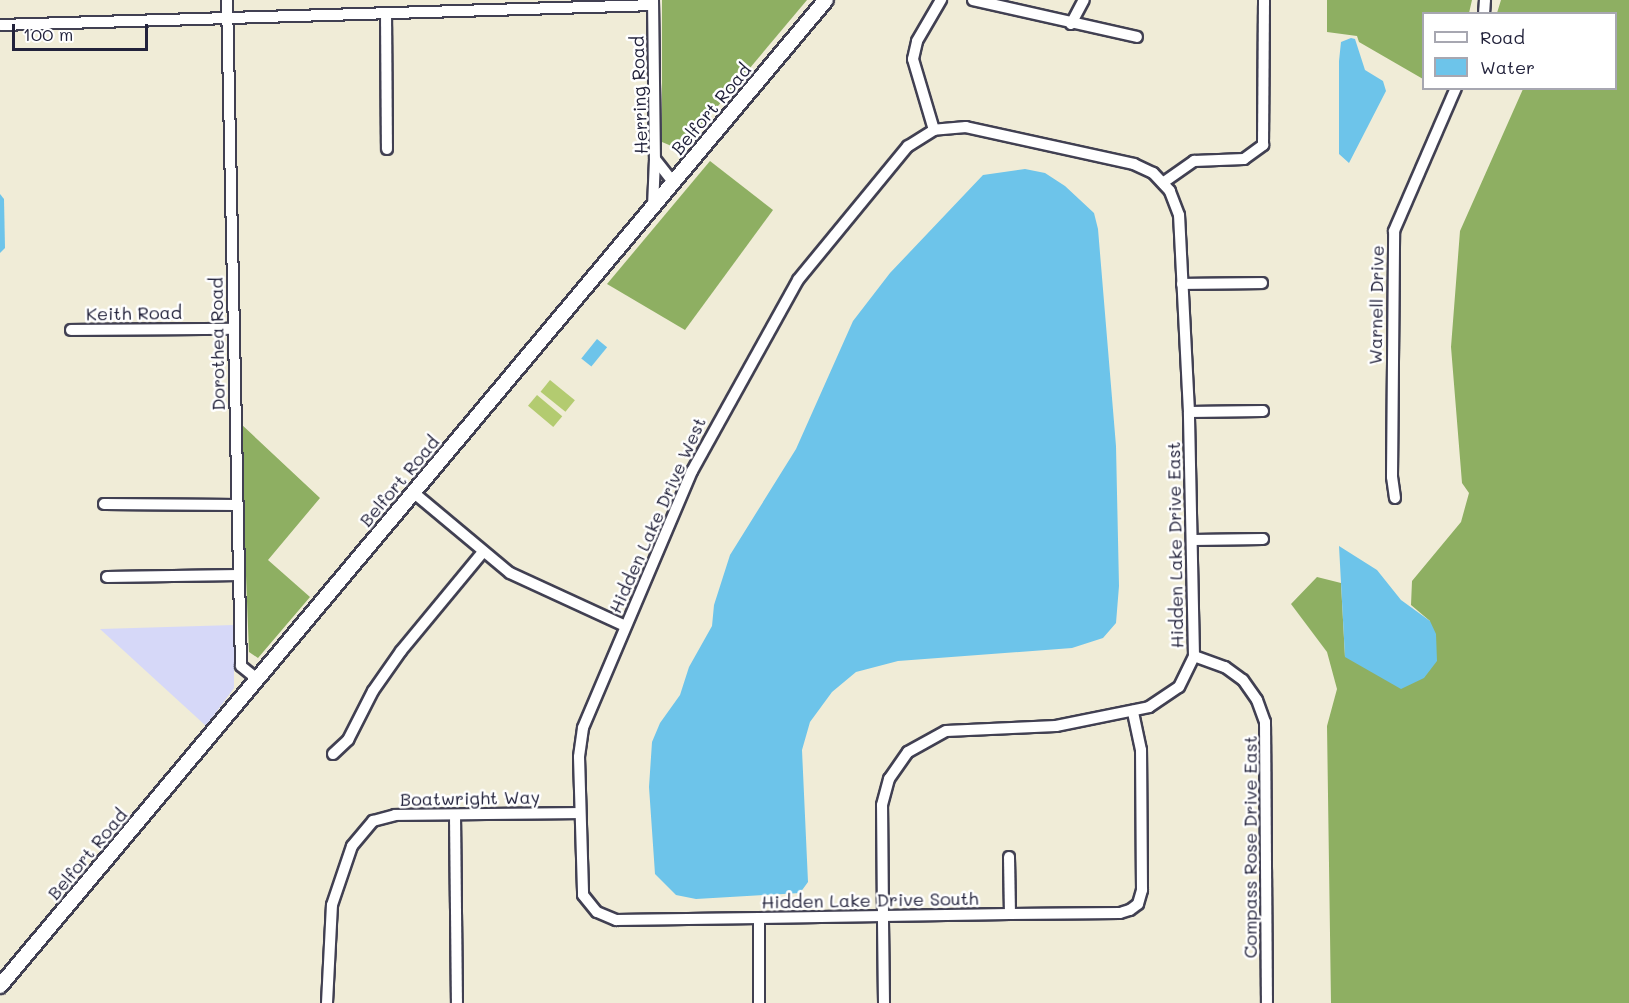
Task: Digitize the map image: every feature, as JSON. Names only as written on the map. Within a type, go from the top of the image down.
[{"type":"street","name":"Dorothea Road","points":[[227,0],[241,666],[257,680]]},
{"type":"street","name":"Belfort Road","points":[[0,986],[826,0]]},
{"type":"street","points":[[941,0],[917,41],[913,59],[933,130],[966,127],[1134,164],[1164,182],[1194,161],[1244,159],[1263,145],[1264,0]]},
{"type":"street","points":[[973,0],[1071,24],[1137,37]]},
{"type":"street","points":[[1071,24],[1084,0]]},
{"type":"street","points":[[0,25],[653,3]]},
{"type":"street","name":"Herring Road","points":[[653,3],[655,159],[674,183]]},
{"type":"street","points":[[386,13],[387,149]]},
{"type":"street","name":"Warnell Drive","points":[[1395,498],[1392,430],[1394,231],[1455,90]]},
{"type":"street","name":"Hidden Lake Drive West","points":[[590,906],[580,883],[579,757],[584,728],[692,471],[798,280],[908,146],[933,130]]},
{"type":"street","points":[[653,207],[655,159]]},
{"type":"street","name":"Hidden Lake Drive East","points":[[884,1003],[882,805],[897,765],[914,747],[946,731],[1056,726],[1133,711],[1172,694],[1185,678],[1194,656],[1189,412],[1179,215],[1164,182]]},
{"type":"street","points":[[1182,284],[1262,283]]},
{"type":"street","name":"Keith Road","points":[[71,330],[234,329]]},
{"type":"street","points":[[1189,412],[1263,411]]},
{"type":"street","points":[[413,492],[483,552],[526,582],[625,626]]},
{"type":"street","points":[[104,504],[236,505]]},
{"type":"street","points":[[1193,540],[1263,539]]},
{"type":"street","points":[[333,754],[348,740],[373,691],[401,651],[483,552]]},
{"type":"street","points":[[107,577],[239,575]]},
{"type":"street","name":"Compass Rose Drive East","points":[[1194,656],[1225,667],[1243,680],[1257,700],[1265,722],[1267,1003]]},
{"type":"street","name":"Hidden Lake Drive South","points":[[590,906],[616,920],[1120,913],[1138,904],[1142,890],[1141,750],[1133,711]]},
{"type":"street","name":"Boatwright Way","points":[[327,1003],[332,905],[352,846],[365,828],[388,816],[579,813]]},
{"type":"street","points":[[455,815],[457,1003]]},
{"type":"street","points":[[1009,857],[1010,914]]},
{"type":"street","points":[[759,918],[759,1003]]},
{"type":"shaded area","points":[[234,625],[234,688],[206,726],[100,629]]},
{"type":"green space","points":[[662,0],[807,0],[681,150],[662,142]]},
{"type":"green space","points":[[1327,0],[1472,0],[1469,12],[1422,12],[1422,78],[1359,42],[1357,36],[1327,32]]},
{"type":"green space","points":[[1501,0],[1629,0],[1629,1003],[1331,1003],[1327,726],[1337,689],[1327,652],[1291,604],[1317,577],[1341,583],[1345,657],[1430,621],[1411,605],[1412,581],[1461,522],[1469,493],[1462,483],[1451,347],[1460,231],[1523,90],[1617,90],[1617,12],[1497,12]]},
{"type":"green space","points":[[710,161],[773,210],[685,330],[607,284]]},
{"type":"green space","points":[[550,380],[575,400],[565,412],[541,392]]},
{"type":"green space","points":[[537,395],[562,416],[553,427],[528,406]]},
{"type":"green space","points":[[240,423],[320,498],[268,560],[310,597],[258,658],[249,652]]},
{"type":"water","points":[[1351,38],[1355,39],[1365,70],[1383,81],[1386,91],[1349,163],[1339,154],[1339,61],[1341,42]]},
{"type":"water","points":[[1025,169],[1045,173],[1065,186],[1094,213],[1098,229],[1116,446],[1119,586],[1116,623],[1103,638],[1072,648],[898,661],[856,672],[832,692],[810,722],[802,750],[808,882],[800,893],[696,899],[676,895],[655,874],[649,787],[652,742],[660,723],[680,695],[689,667],[712,626],[714,605],[730,555],[796,449],[853,321],[890,273],[983,175]]},
{"type":"water","points":[[0,194],[4,199],[5,248],[0,253]]},
{"type":"water","points":[[597,339],[607,347],[591,367],[581,358]]},
{"type":"water","points":[[1339,546],[1377,570],[1401,600],[1430,621],[1436,634],[1437,661],[1424,678],[1401,689],[1345,657]]}]
